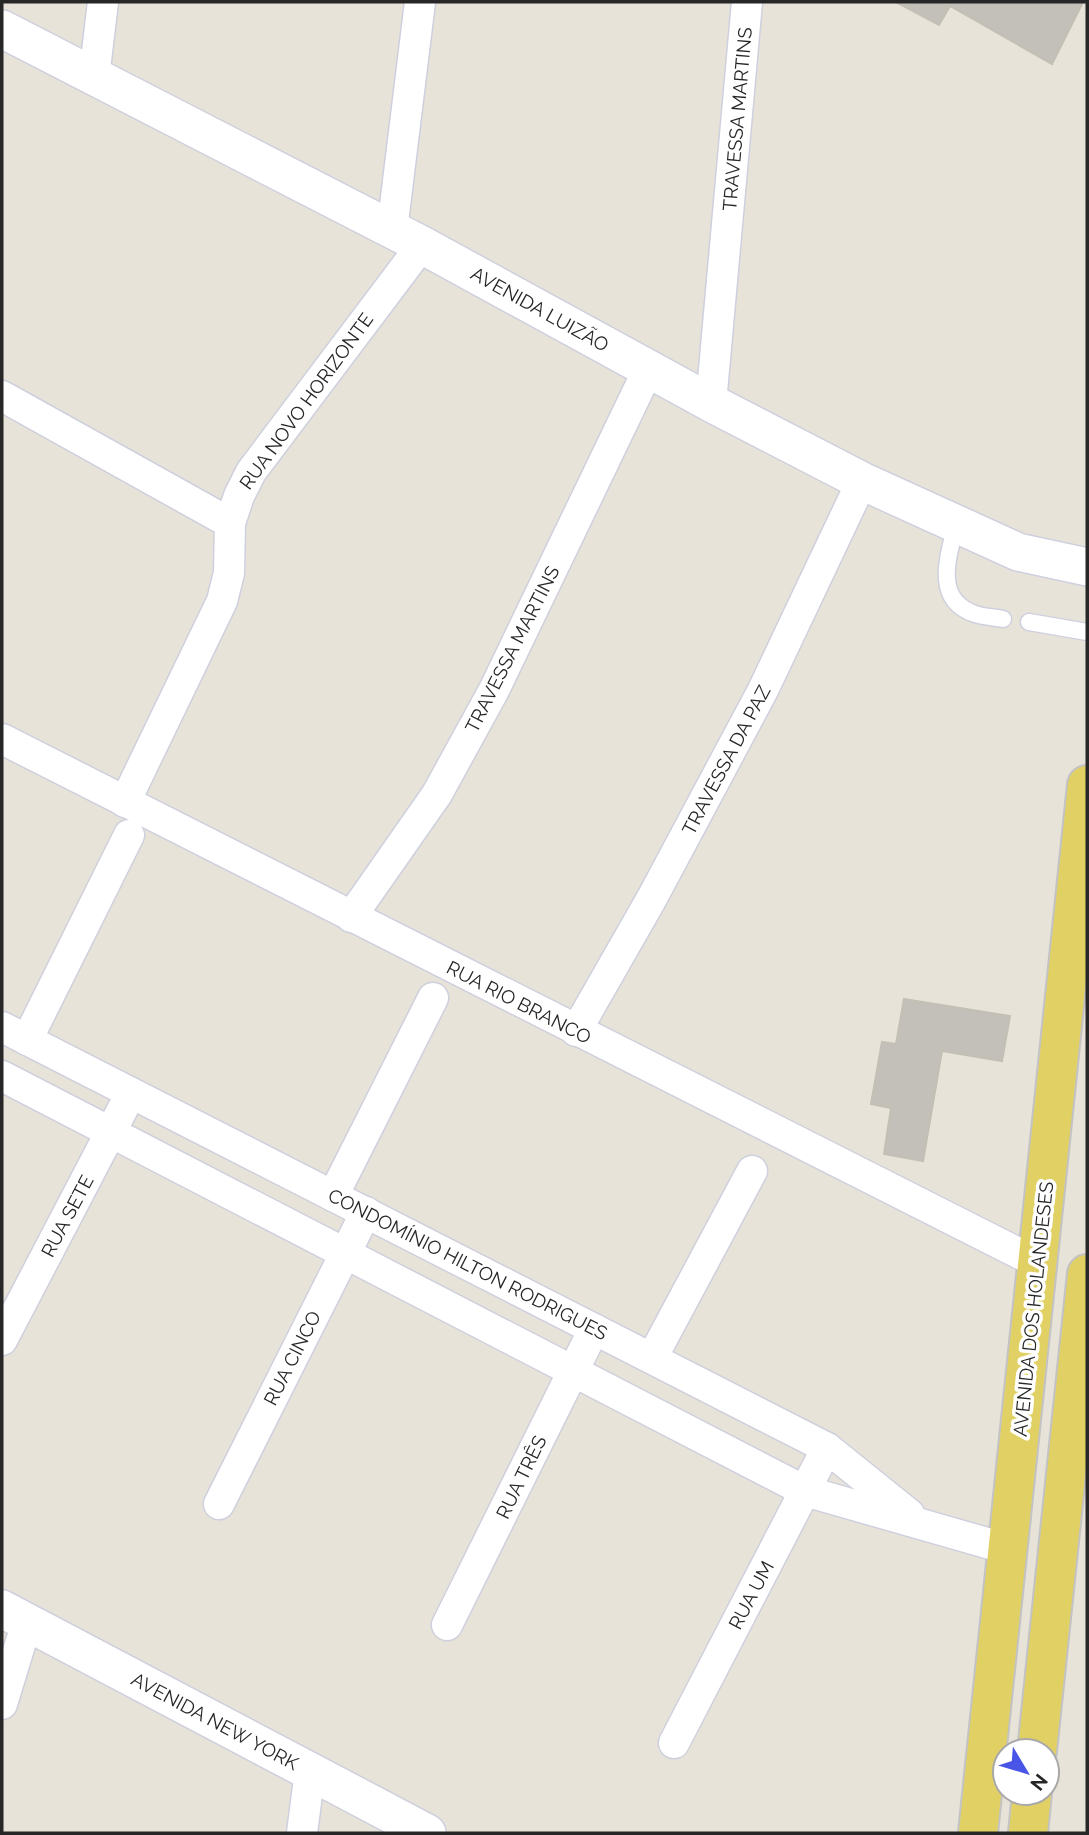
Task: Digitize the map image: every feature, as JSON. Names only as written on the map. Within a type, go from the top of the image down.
[{"type":"main road","name":"AVENIDA DOS HOLANDESES","points":[[978,1833],[1087,785]]},
{"type":"main road","points":[[1038,1737],[1087,1274]]},
{"type":"main road","points":[[1028,1833],[1031,1807]]},
{"type":"street","points":[[94,77],[103,2]]},
{"type":"street","name":"RUA NOVO HORIZONTE","points":[[125,802],[222,601],[229,573],[230,523],[239,496],[251,472],[407,237],[420,2]]},
{"type":"street","name":"TRAVESSA MARTINS","points":[[711,403],[747,2]]},
{"type":"street","name":"AVENIDA LUIZÃO","points":[[2,29],[407,237],[711,403],[862,481],[1018,552],[1087,567]]},
{"type":"street","name":"TRAVESSA MARTINS","points":[[351,917],[437,794],[494,690],[649,369]]},
{"type":"street","points":[[2,396],[230,523]]},
{"type":"street","name":"TRAVESSA DA PAZ","points":[[576,1031],[652,898],[763,690],[862,481]]},
{"type":"street","name":"RUA RIO BRANCO","points":[[2,739],[1038,1263]]},
{"type":"street","points":[[14,1034],[129,835]]},
{"type":"street","points":[[334,1196],[433,998]]},
{"type":"street","name":"CONDOMÍNIO HILTON RODRIGUES","points":[[14,1034],[827,1448],[920,1522]]},
{"type":"street","name":"CONDOMÍNIO HILTON RODRIGUES","points":[[2,1076],[805,1491],[1008,1549]]},
{"type":"street","name":"RUA SETE","points":[[2,1340],[131,1093]]},
{"type":"street","points":[[652,1358],[752,1171]]},
{"type":"street","name":"RUA CINCO","points":[[219,1503],[366,1213]]},
{"type":"street","name":"RUA TRÊS","points":[[447,1625],[594,1329]]},
{"type":"street","name":"RUA UM","points":[[674,1743],[827,1448]]},
{"type":"street","points":[[2,1704],[15,1616]]},
{"type":"street","name":"AVENIDA NEW YORK","points":[[15,1616],[427,1833]]},
{"type":"street","points":[[303,1833],[310,1771]]},
{"type":"lane","points":[[956,526],[946,560],[948,588],[965,609],[975,614],[1003,618]]},
{"type":"lane","points":[[1029,622],[1087,632]]},
{"type":"building","points":[[896,2],[1083,2],[1052,64],[950,6],[939,25]]},
{"type":"building","points":[[904,999],[1010,1016],[1002,1061],[942,1051],[923,1161],[884,1154],[891,1108],[871,1104],[882,1042],[896,1044]]}]
